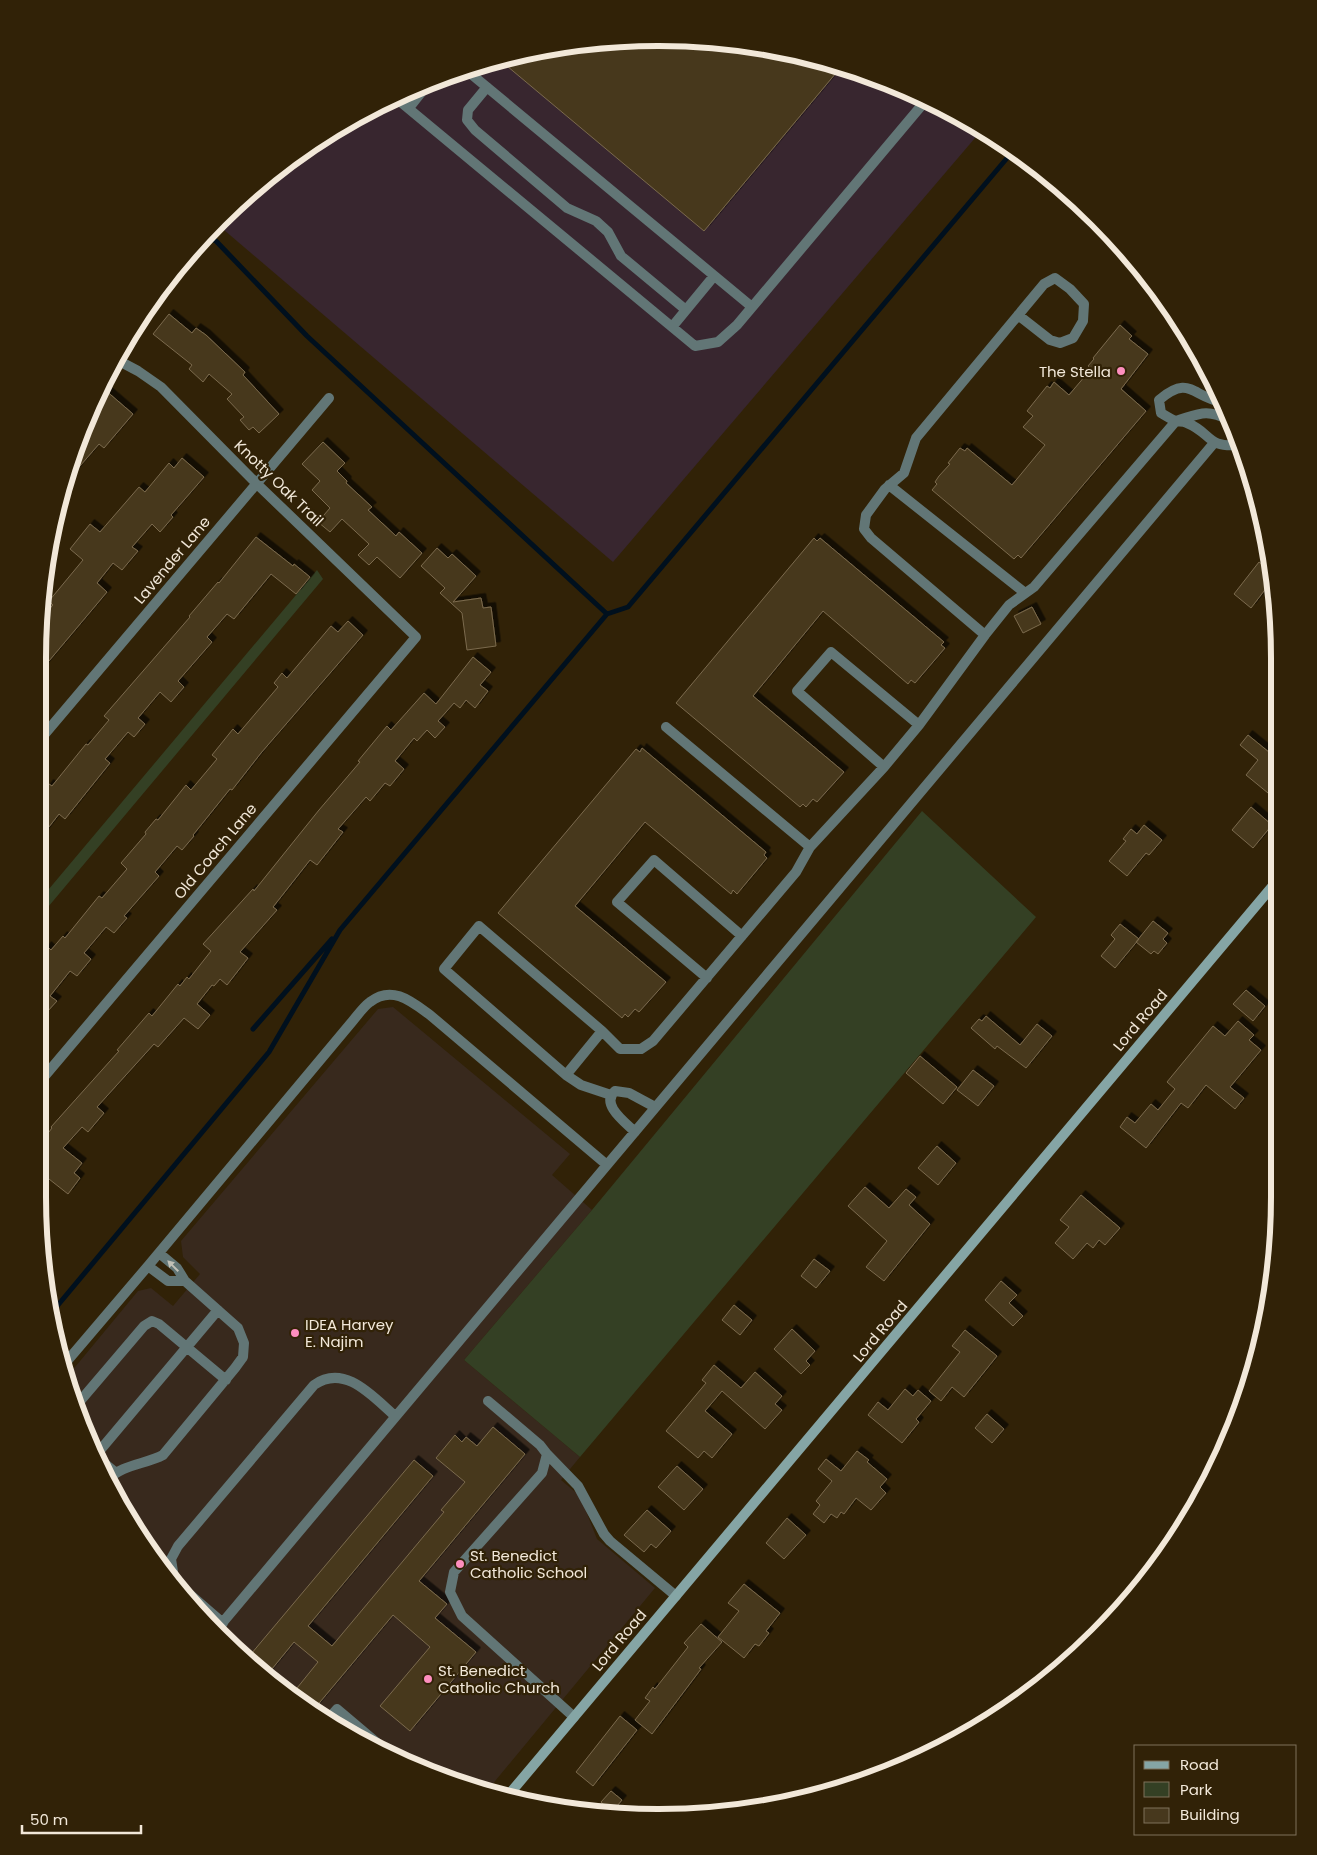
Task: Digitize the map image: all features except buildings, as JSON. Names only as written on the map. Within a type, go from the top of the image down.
[{"type":"street","points":[[473,76],[752,307]]},
{"type":"street","points":[[487,87],[468,110],[467,120],[475,130],[567,208],[596,221],[608,232],[621,256],[686,310]]},
{"type":"street","points":[[408,108],[418,95]]},
{"type":"street","points":[[402,103],[695,346],[718,342],[737,325],[921,106]]},
{"type":"street","points":[[672,327],[714,276]]},
{"type":"street","points":[[985,635],[871,538],[864,529],[866,516],[889,485],[904,473],[916,438],[1044,284],[1054,278],[1070,289],[1084,304],[1082,321],[1073,338],[1060,343],[1050,340],[1018,316]]},
{"type":"street","name":"Knotty Oak Trail","points":[[122,363],[161,387],[256,483],[416,637]]},
{"type":"street","points":[[1213,399],[1182,387],[1171,390],[1159,400],[1161,413],[1176,421],[1186,422],[1202,432],[1214,443],[1225,447],[1232,446]]},
{"type":"street","name":"Lavender Lane","points":[[46,732],[329,398]]},
{"type":"street","points":[[611,1095],[581,1085],[566,1075],[444,969],[479,926],[602,1031],[620,1049],[641,1049],[653,1041],[796,872],[810,847],[884,767],[919,725],[1009,605],[1034,587],[1176,421],[1205,412],[1220,416]]},
{"type":"street","points":[[221,1624],[1214,443]]},
{"type":"street","points":[[889,485],[1025,593]]},
{"type":"street","name":"Old Coach Lane","points":[[46,1075],[416,637]]},
{"type":"street","points":[[884,767],[797,691],[832,652],[919,725]]},
{"type":"street","points":[[666,727],[810,847]]},
{"type":"street","points":[[707,978],[617,902],[654,860],[742,936]]},
{"type":"street","name":"Lord Road","points":[[512,1791],[1271,888]]},
{"type":"street","points":[[68,1359],[351,1023],[370,1002],[389,994],[408,998],[430,1015],[607,1165]]},
{"type":"street","points":[[566,1075],[602,1031]]},
{"type":"street","points":[[635,1132],[613,1109],[610,1100],[611,1095],[615,1091],[629,1093],[656,1107]]},
{"type":"street","points":[[113,1475],[163,1455],[243,1357],[244,1343],[238,1328],[184,1281],[177,1268],[159,1253]]},
{"type":"street","points":[[148,1266],[168,1281],[184,1281]]},
{"type":"street","points":[[101,1450],[218,1310]]},
{"type":"street","points":[[81,1399],[146,1324],[152,1321],[159,1324],[226,1380]]},
{"type":"street","points":[[172,1568],[171,1559],[178,1546],[314,1385],[325,1378],[343,1378],[364,1390],[395,1416]]},
{"type":"street","points":[[488,1401],[540,1445],[578,1486],[604,1534],[610,1541],[676,1596]]},
{"type":"street","points":[[547,1454],[542,1473],[454,1572],[450,1592],[462,1616],[574,1718]]},
{"type":"street","points":[[332,1715],[337,1709],[369,1736]]},
{"type":"shaded area","points":[[658,46],[738,51],[778,58],[817,67],[893,93],[929,109],[977,136],[613,562],[223,229],[255,198],[318,149],[388,109],[424,93],[500,67],[579,51]]},
{"type":"shaded area","name":"IDEA Harvey E. Najim","points":[[393,1007],[570,1154],[552,1175],[592,1210],[464,1360],[580,1457],[561,1480],[580,1496],[597,1539],[655,1588],[492,1785],[424,1762],[352,1727],[318,1706],[286,1682],[255,1657],[226,1629],[198,1600],[173,1569],[149,1537],[128,1503],[93,1431],[72,1371],[138,1291],[151,1288],[173,1306],[200,1274],[183,1257],[181,1241],[378,1009]]},
{"type":"green space","points":[[317,570],[323,579],[46,909],[46,892]]},
{"type":"green space","points":[[922,811],[1036,917],[580,1457],[464,1360],[592,1210]]},
{"type":"waterway","points":[[213,240],[307,336],[607,614],[628,607],[1009,156]]},
{"type":"waterway","points":[[56,1307],[269,1052],[340,930],[607,614]]},
{"type":"waterway","points":[[253,1029],[332,939]]},
{"type":"place","name":"The Stella","points":[[1121,371]]},
{"type":"place","name":"IDEA Harvey E. Najim","points":[[295,1333]]},
{"type":"place","name":"St. Benedict Catholic School","points":[[460,1564]]},
{"type":"place","name":"St. Benedict Catholic Church","points":[[428,1679]]}]
